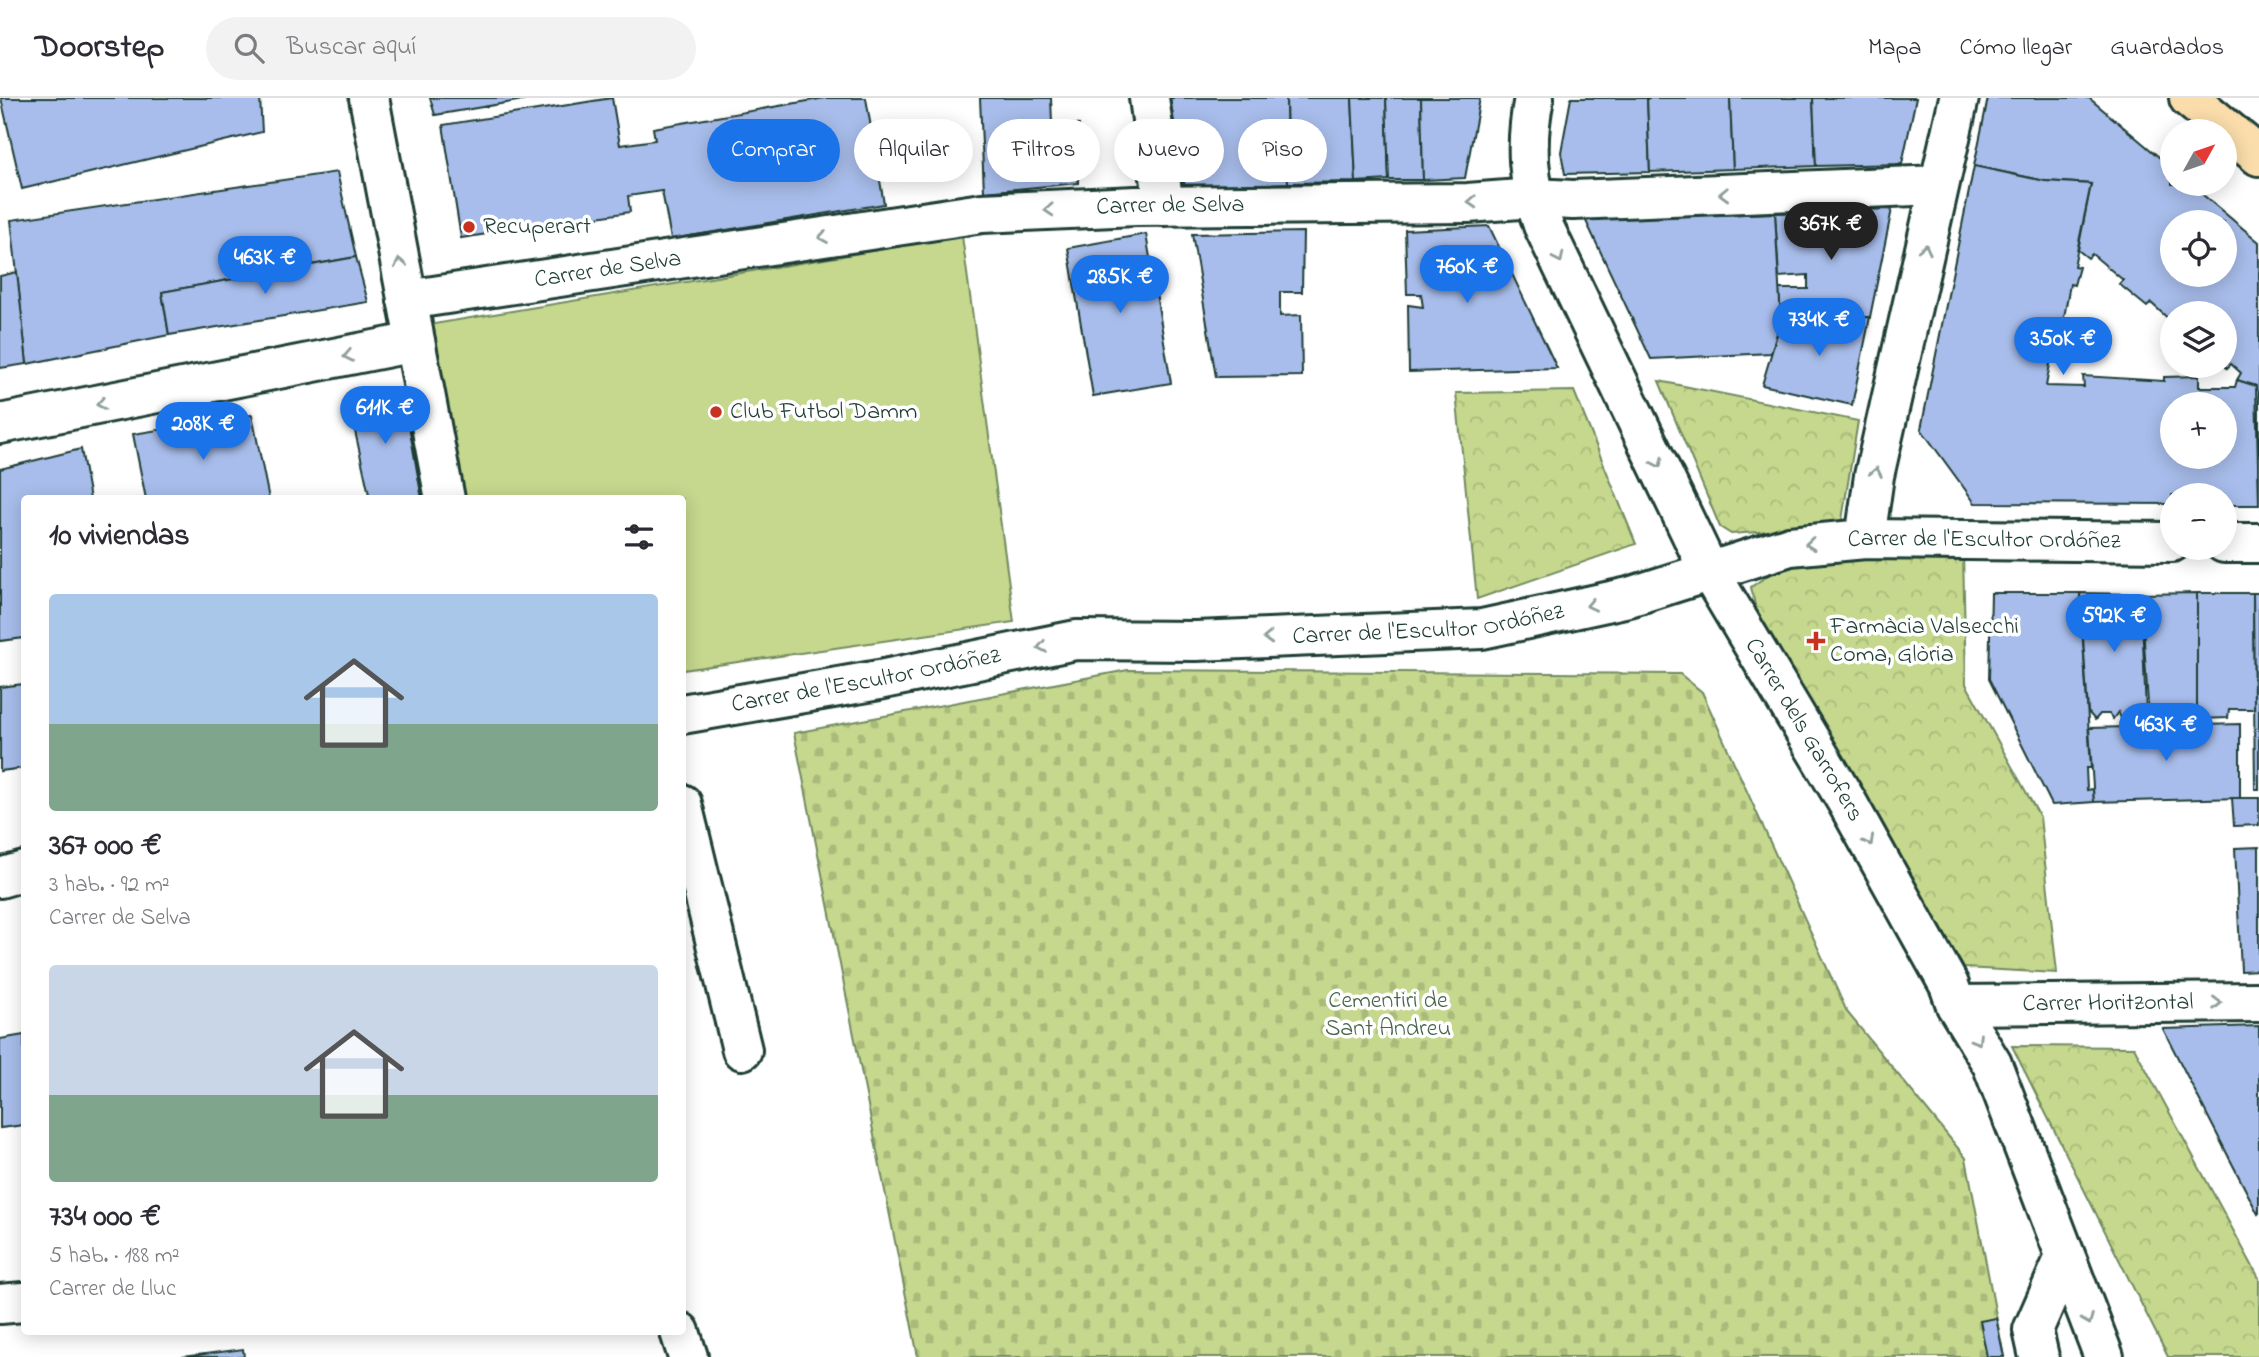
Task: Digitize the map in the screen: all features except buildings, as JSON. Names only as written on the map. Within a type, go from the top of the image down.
[{"type":"main road","points":[[2189,98],[2259,156]]},
{"type":"street","points":[[369,98],[444,495]]},
{"type":"street","points":[[1149,98],[1164,206]]},
{"type":"street","name":"Carrer dels Garrofers","points":[[1534,98],[1528,132],[1533,198],[1709,571],[1847,802],[1949,985],[1956,1005],[1992,1064],[2104,1357]]},
{"type":"street","points":[[1865,539],[1874,476],[1959,98]]},
{"type":"street","name":"Carrer de Selva","points":[[407,300],[982,213],[1164,206],[1468,203],[1533,198],[1573,200],[1939,185]]},
{"type":"street","points":[[0,424],[415,342]]},
{"type":"street","name":"Carrer de l'Escultor Ordóñez","points":[[686,713],[1076,640],[1196,641],[1482,629],[1629,597],[1790,546],[1865,539],[2160,542]]},
{"type":"street","points":[[2237,543],[2259,544]]},
{"type":"street","points":[[686,820],[742,1050]]},
{"type":"street","points":[[0,878],[21,872]]},
{"type":"street","name":"Carrer Horitzontal","points":[[1956,1005],[2259,1002]]},
{"type":"street","points":[[2039,1357],[2034,1330],[2064,1256]]},
{"type":"street","points":[[0,1304],[21,1301]]},
{"type":"street","points":[[681,1335],[688,1357]]},
{"type":"green space","name":"Club Futbol Damm","points":[[962,236],[1014,622],[686,670],[686,495],[464,495],[428,325]]},
{"type":"green space","points":[[1659,381],[1858,421],[1841,526],[1731,534],[1720,527]]},
{"type":"green space","points":[[1574,391],[1636,544],[1477,599],[1456,393]]},
{"type":"green space","points":[[1963,552],[1966,684],[2040,817],[2057,973],[1964,968],[1835,745],[1759,624],[1751,587],[1777,569],[1851,555]]},
{"type":"green space","name":"Cementiri de Sant Andreu","points":[[1128,670],[1680,674],[1702,692],[1847,1012],[1966,1158],[2004,1357],[918,1357],[794,733]]},
{"type":"green space","points":[[2012,1046],[2134,1047],[2259,1278],[2259,1357],[2168,1357]]},
{"type":"place","name":"Recuperart","points":[[469,227]]},
{"type":"place","name":"Club Futbol Damm","points":[[716,412]]},
{"type":"place","name":"Farmàcia Valsecchi Coma, Glòria","points":[[1816,641]]}]
